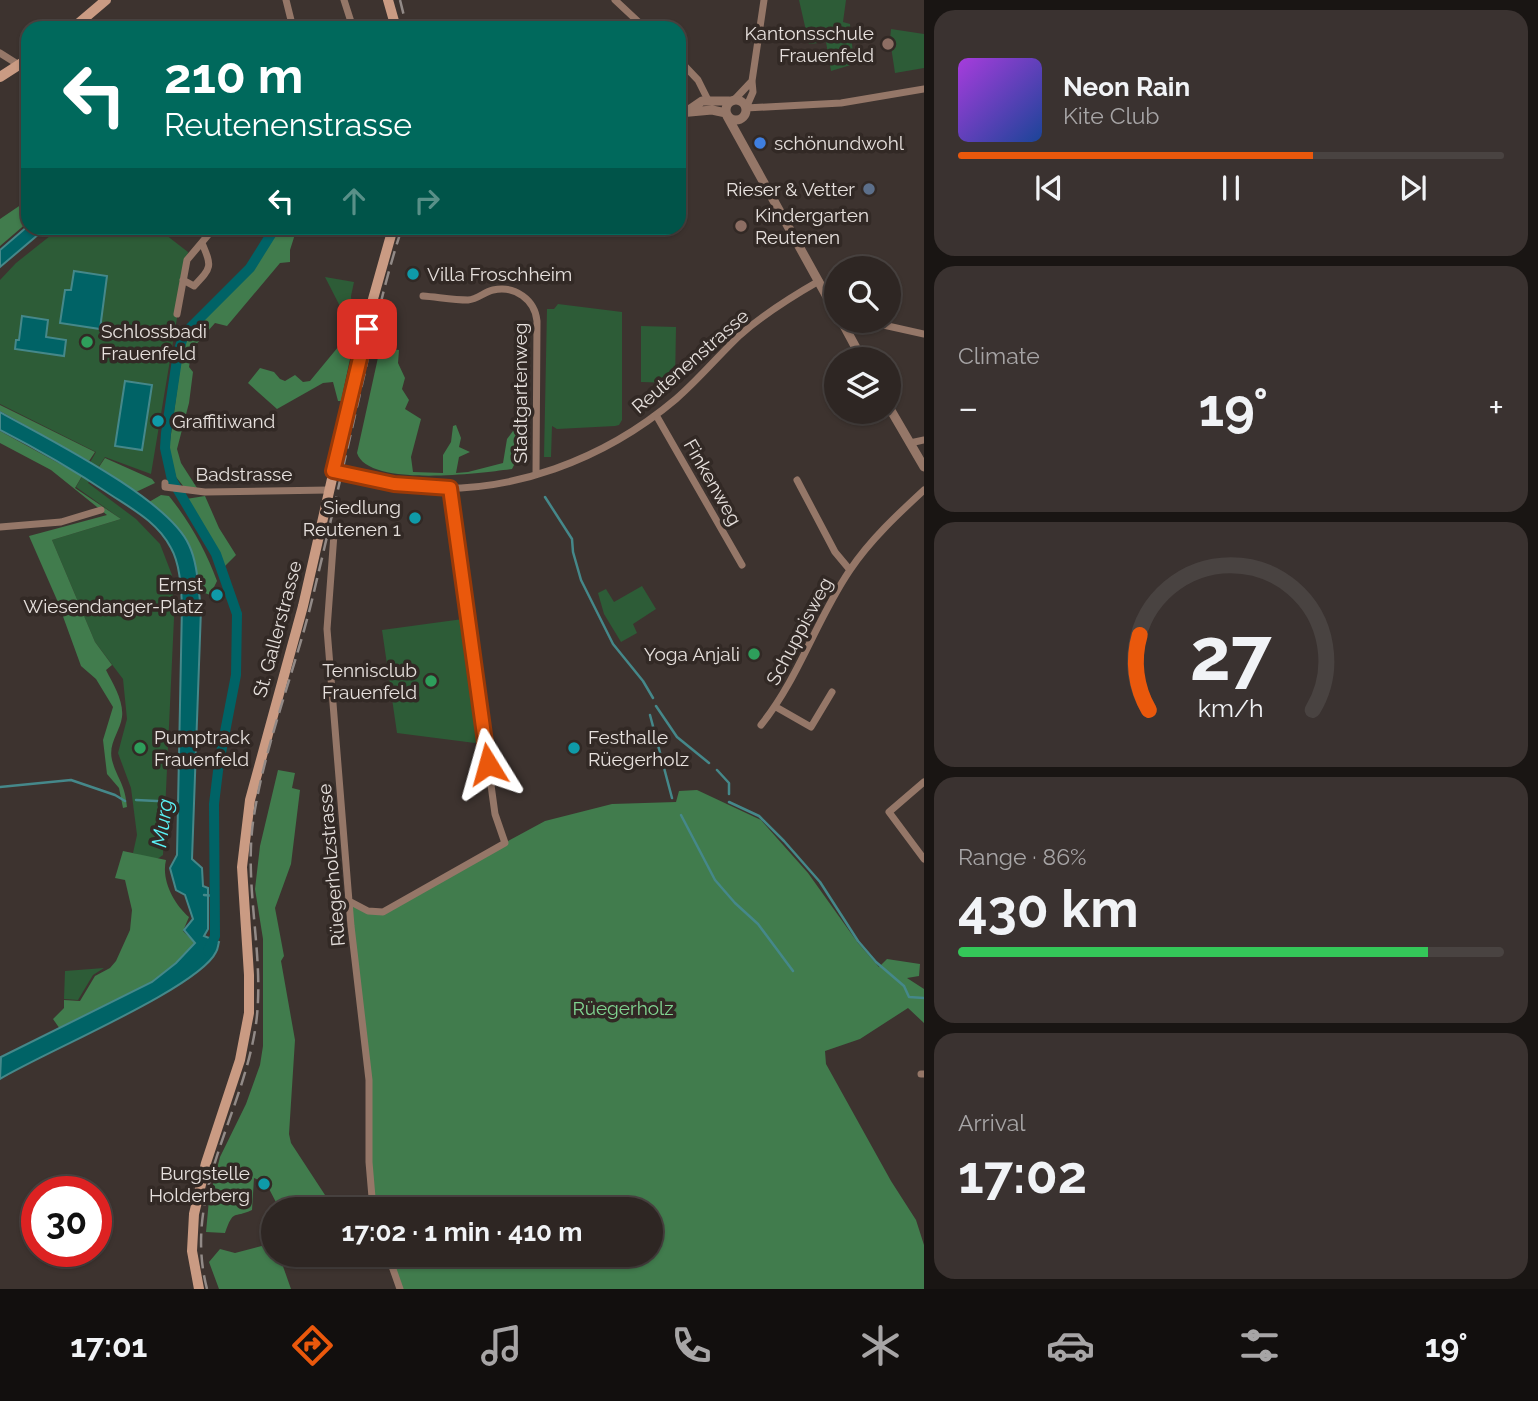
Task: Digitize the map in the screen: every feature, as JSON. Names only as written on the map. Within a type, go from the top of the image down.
[{"type":"main road","points":[[82,21],[106,0]]},
{"type":"main road","points":[[388,0],[394,21]]},
{"type":"main road","points":[[0,77],[19,65]]},
{"type":"main road","name":"St. Gallerstrasse","points":[[199,1289],[192,1251],[194,1214],[206,1163],[240,1060],[249,1013],[243,879],[246,820],[256,774],[303,606],[373,299],[391,235]]},
{"type":"street","points":[[286,0],[291,21]]},
{"type":"street","points":[[344,0],[351,21]]},
{"type":"street","points":[[615,0],[638,21]]},
{"type":"street","points":[[744,113],[753,92],[752,81],[764,0]]},
{"type":"street","points":[[0,53],[19,65]]},
{"type":"street","points":[[686,67],[698,80],[712,110]]},
{"type":"street","points":[[752,81],[726,107],[727,115],[824,291]]},
{"type":"street","points":[[686,112],[712,110],[733,120],[764,106],[841,103],[924,89]]},
{"type":"street","points":[[753,92],[764,106]]},
{"type":"street","points":[[686,110],[708,100],[742,102],[742,141]]},
{"type":"street","points":[[177,314],[187,260],[208,235]]},
{"type":"street","points":[[183,280],[194,286],[210,270],[211,264],[202,243]]},
{"type":"street","name":"Reutenenstrasse","points":[[333,471],[394,484],[450,488],[486,485],[536,474],[594,453],[631,433],[656,415],[686,390],[747,330],[778,306],[819,282]]},
{"type":"street","name":"Stadtgartenweg","points":[[423,296],[466,300],[491,290],[506,290],[525,296],[536,312],[536,474]]},
{"type":"street","points":[[901,329],[924,334]]},
{"type":"street","name":"Finkenweg","points":[[656,415],[742,565]]},
{"type":"street","points":[[899,424],[924,467]]},
{"type":"street","points":[[910,443],[924,440]]},
{"type":"street","name":"Schuppisweg","points":[[797,480],[835,552],[850,570]]},
{"type":"street","name":"Badstrasse","points":[[165,483],[165,487],[177,490],[328,491]]},
{"type":"street","points":[[349,901],[368,911],[383,912],[505,843],[495,814],[450,488]]},
{"type":"street","name":"Schuppisweg","points":[[761,725],[776,707],[799,669],[850,570],[870,545],[924,490]]},
{"type":"street","points":[[0,527],[61,522],[101,510]]},
{"type":"street","name":"Rüegerholzstrasse","points":[[321,526],[328,527],[334,534],[327,629],[349,901],[369,1080],[372,1197]]},
{"type":"street","name":"Schuppisweg","points":[[776,707],[811,727],[832,692]]},
{"type":"street","points":[[924,782],[889,812],[924,859]]},
{"type":"street","points":[[392,1267],[400,1289]]},
{"type":"green space","points":[[799,0],[846,0],[843,22],[850,24],[854,64],[831,71],[826,42],[809,44]]},
{"type":"green space","points":[[891,29],[924,34],[924,68],[895,73]]},
{"type":"green space","points":[[21,205],[21,228],[0,246],[0,219]]},
{"type":"green space","name":"Schlossbadi Frauenfeld","points":[[51,235],[166,235],[188,252],[151,474],[105,457],[88,483],[136,519],[160,544],[172,575],[174,618],[163,855],[156,860],[133,853],[137,835],[131,788],[118,753],[127,719],[123,679],[95,642],[52,540],[121,519],[76,487],[96,452],[0,404],[0,280],[16,263]]},
{"type":"green space","points":[[274,235],[295,235],[290,262],[280,263],[227,326],[215,323],[192,349],[189,367],[193,372],[189,403],[177,449],[181,463],[197,488],[184,487],[176,477],[169,449],[182,354],[188,337],[252,268]]},
{"type":"green space","points":[[325,277],[354,282],[352,310],[345,316]]},
{"type":"green space","points":[[558,304],[622,312],[622,420],[615,426],[557,429],[552,426],[551,457],[544,457],[547,309],[554,309]]},
{"type":"green space","points":[[353,311],[356,331],[341,401],[338,401],[333,382],[323,383],[277,409],[248,383],[260,368],[274,372],[285,381],[295,375],[303,382],[310,381],[348,335],[337,325]]},
{"type":"green space","points":[[641,326],[676,327],[675,383],[641,382]]},
{"type":"green space","points":[[384,348],[399,350],[398,363],[405,378],[402,389],[409,400],[405,409],[421,419],[411,457],[413,472],[443,473],[443,455],[451,442],[453,426],[456,425],[461,438],[459,447],[470,452],[459,457],[456,473],[503,463],[507,439],[513,431],[517,433],[515,463],[512,469],[427,476],[382,471],[366,464],[357,453],[379,353]]},
{"type":"green space","points":[[0,405],[95,452],[89,461],[0,411]]},
{"type":"green space","points":[[0,431],[82,476],[75,488],[121,519],[52,540],[95,642],[112,665],[106,670],[117,693],[122,717],[111,754],[125,792],[127,807],[123,808],[119,788],[107,774],[103,740],[113,707],[96,679],[81,666],[57,600],[29,536],[107,515],[51,470],[0,443]]},
{"type":"green space","points":[[105,458],[152,479],[155,483],[136,492],[99,467]]},
{"type":"green space","points":[[161,495],[169,496],[203,548],[217,581],[210,595],[200,591],[194,565],[177,530],[149,502]]},
{"type":"green space","points":[[205,496],[219,528],[236,555],[225,566],[186,499]]},
{"type":"green space","points":[[642,586],[656,609],[633,624],[637,633],[621,642],[604,614],[598,593],[606,589],[614,602]]},
{"type":"green space","name":"Tennisclub Frauenfeld","points":[[463,619],[480,739],[475,743],[397,733],[382,630]]},
{"type":"green space","points":[[278,770],[295,773],[292,788],[300,790],[291,864],[275,908],[295,1040],[289,1134],[291,1143],[325,1195],[273,1197],[266,1183],[254,1178],[252,1210],[232,1217],[225,1233],[206,1232],[209,1200],[220,1157],[246,1104],[260,1065],[263,1046],[263,939],[255,889],[260,846]]},
{"type":"green space","name":"Rüegerholz","points":[[697,790],[761,820],[808,873],[858,943],[879,967],[887,959],[920,964],[919,976],[907,978],[924,989],[924,1023],[908,1008],[860,1039],[825,1051],[826,1064],[891,1181],[916,1220],[924,1245],[924,1289],[400,1289],[392,1267],[663,1267],[663,1197],[373,1197],[371,1125],[349,901],[377,912],[545,821],[612,804],[676,802],[679,791]]},
{"type":"green space","points":[[123,851],[166,860],[165,876],[170,891],[189,917],[183,931],[195,943],[152,982],[60,1029],[53,1019],[64,1008],[64,1000],[80,1001],[95,976],[110,968],[116,961],[130,930],[132,910],[125,880],[115,878]]},
{"type":"green space","points":[[104,968],[93,975],[78,1000],[64,999],[65,971]]},
{"type":"green space","points":[[261,1246],[261,1267],[283,1267],[291,1289],[219,1289],[209,1262],[220,1249],[235,1253]]},
{"type":"water","points":[[21,232],[21,235],[38,235],[0,267],[0,250]]},
{"type":"water","points":[[74,271],[107,276],[100,329],[60,323],[65,290],[71,290]]},
{"type":"water","points":[[22,316],[48,320],[46,337],[66,340],[64,356],[15,349]]},
{"type":"water","points":[[125,381],[152,385],[142,450],[115,446]]},
{"type":"water","points":[[0,412],[132,489],[177,527],[192,552],[201,609],[192,859],[202,868],[203,886],[208,888],[208,929],[204,936],[219,942],[216,952],[204,967],[181,983],[0,1079],[1,1057],[152,982],[195,943],[184,930],[193,919],[185,895],[176,890],[170,868],[177,855],[182,605],[180,576],[174,554],[159,531],[137,512],[70,469],[0,430]]},
{"type":"waterway","points":[[208,951],[215,936],[214,804],[236,675],[237,614],[216,554],[172,480],[165,448],[166,433],[178,353],[184,334],[250,268],[271,235]]},
{"type":"waterway","points":[[545,497],[572,539],[581,580],[613,644],[653,698]]},
{"type":"waterway","points":[[656,706],[677,737],[709,763]]},
{"type":"waterway","points":[[650,715],[672,798]]},
{"type":"waterway","points":[[717,770],[729,783],[729,794]]},
{"type":"waterway","points":[[0,787],[71,780],[125,801]]},
{"type":"waterway","name":"Murg","points":[[136,800],[178,802]]},
{"type":"waterway","points":[[729,802],[759,816],[784,841],[820,882],[858,941],[876,962],[904,986],[909,997],[924,998]]},
{"type":"waterway","points":[[681,815],[715,880],[758,924],[793,971]]},
{"type":"waterway","points":[[204,895],[215,896]]},
{"type":"railway","points":[[400,0],[405,21]]},
{"type":"railway","points":[[207,1289],[201,1254],[202,1220],[208,1187],[249,1058],[256,1024],[258,974],[251,847],[258,794],[312,600],[381,301],[400,235]]},
{"type":"place","name":"Kantonsschule Frauenfeld","points":[[888,44]]},
{"type":"place","name":"schönundwohl","points":[[760,143]]},
{"type":"place","name":"Rieser & Vetter","points":[[869,189]]},
{"type":"place","name":"Kindergarten Reutenen","points":[[741,226]]},
{"type":"place","name":"Villa Froschheim","points":[[413,274]]},
{"type":"place","name":"Schlossbadi Frauenfeld","points":[[87,342]]},
{"type":"place","name":"Graffitiwand","points":[[158,421]]},
{"type":"place","name":"Siedlung Reutenen 1","points":[[415,518]]},
{"type":"place","name":"Ernst Wiesendanger-Platz","points":[[217,595]]},
{"type":"place","name":"Yoga Anjali","points":[[754,654]]},
{"type":"place","name":"Tennisclub Frauenfeld","points":[[431,681]]},
{"type":"place","name":"Pumptrack Frauenfeld","points":[[140,748]]},
{"type":"place","name":"Festhalle Rüegerholz","points":[[574,748]]},
{"type":"place","name":"Burgstelle Holderberg","points":[[264,1184]]},
{"type":"route","points":[[367,329],[333,471],[394,484],[450,488],[488,764]]}]
